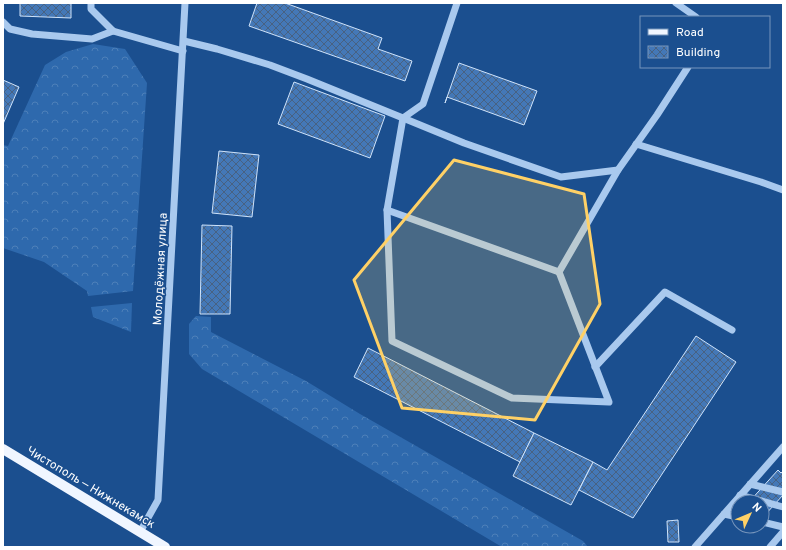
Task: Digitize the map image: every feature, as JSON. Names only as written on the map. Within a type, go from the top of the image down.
[{"type":"main road","name":"Чистополь — Нижнекамск","points":[[3,449],[165,547]]},
{"type":"street","points":[[91,3],[91,9],[113,31],[183,51]]},
{"type":"street","name":"Молодёжная улица","points":[[140,532],[158,500],[186,3]]},
{"type":"street","points":[[387,210],[559,272],[609,402],[512,398],[392,341],[387,210],[403,118],[423,104],[457,3]]},
{"type":"street","points":[[676,3],[695,16]]},
{"type":"street","points":[[3,22],[10,29],[39,34],[92,39],[113,31]]},
{"type":"street","points":[[184,41],[217,49],[307,79],[464,143],[561,176],[618,170]]},
{"type":"street","points":[[559,272],[618,170],[657,115],[687,68]]},
{"type":"street","points":[[636,144],[783,190]]},
{"type":"street","points":[[595,367],[665,292],[732,330]]},
{"type":"street","points":[[741,494],[783,447]]},
{"type":"street","points":[[750,484],[783,492]]},
{"type":"street","points":[[770,503],[783,507]]},
{"type":"street","points":[[696,547],[730,507]]},
{"type":"street","points":[[724,514],[730,515]]},
{"type":"street","points":[[770,524],[783,527]]},
{"type":"street","points":[[770,547],[783,532]]},
{"type":"highlighted area","points":[[454,160],[584,194],[600,304],[535,420],[402,408],[354,280]]},
{"type":"green space","points":[[93,44],[125,49],[147,83],[133,291],[88,296],[87,291],[44,262],[3,248],[3,145],[8,146],[45,65],[66,52]]},
{"type":"green space","points":[[132,303],[131,332],[93,317],[91,307]]},
{"type":"green space","points":[[196,316],[211,317],[211,332],[306,381],[360,414],[583,541],[588,547],[502,547],[202,369],[189,354],[189,324]]},
{"type":"building","points":[[20,3],[71,3],[71,18],[20,16]]},
{"type":"building","points":[[257,3],[285,3],[382,38],[378,49],[412,61],[405,81],[249,26]]},
{"type":"building","points":[[459,63],[537,91],[524,125],[447,97]]},
{"type":"building","points":[[3,80],[19,87],[3,124]]},
{"type":"building","points":[[294,82],[385,116],[370,158],[278,124]]},
{"type":"building","points":[[219,151],[259,155],[252,217],[212,213]]},
{"type":"building","points":[[202,225],[232,226],[230,314],[200,314]]},
{"type":"building","points":[[696,336],[736,362],[633,518],[579,490],[593,462],[607,470]]},
{"type":"building","points":[[368,348],[534,433],[520,462],[354,377]]},
{"type":"building","points":[[534,433],[593,462],[571,505],[513,476]]},
{"type":"building","points":[[778,470],[781,473],[783,471],[783,495],[770,509],[770,494],[756,494]]},
{"type":"building","points":[[678,520],[679,542],[668,542],[667,521]]}]
